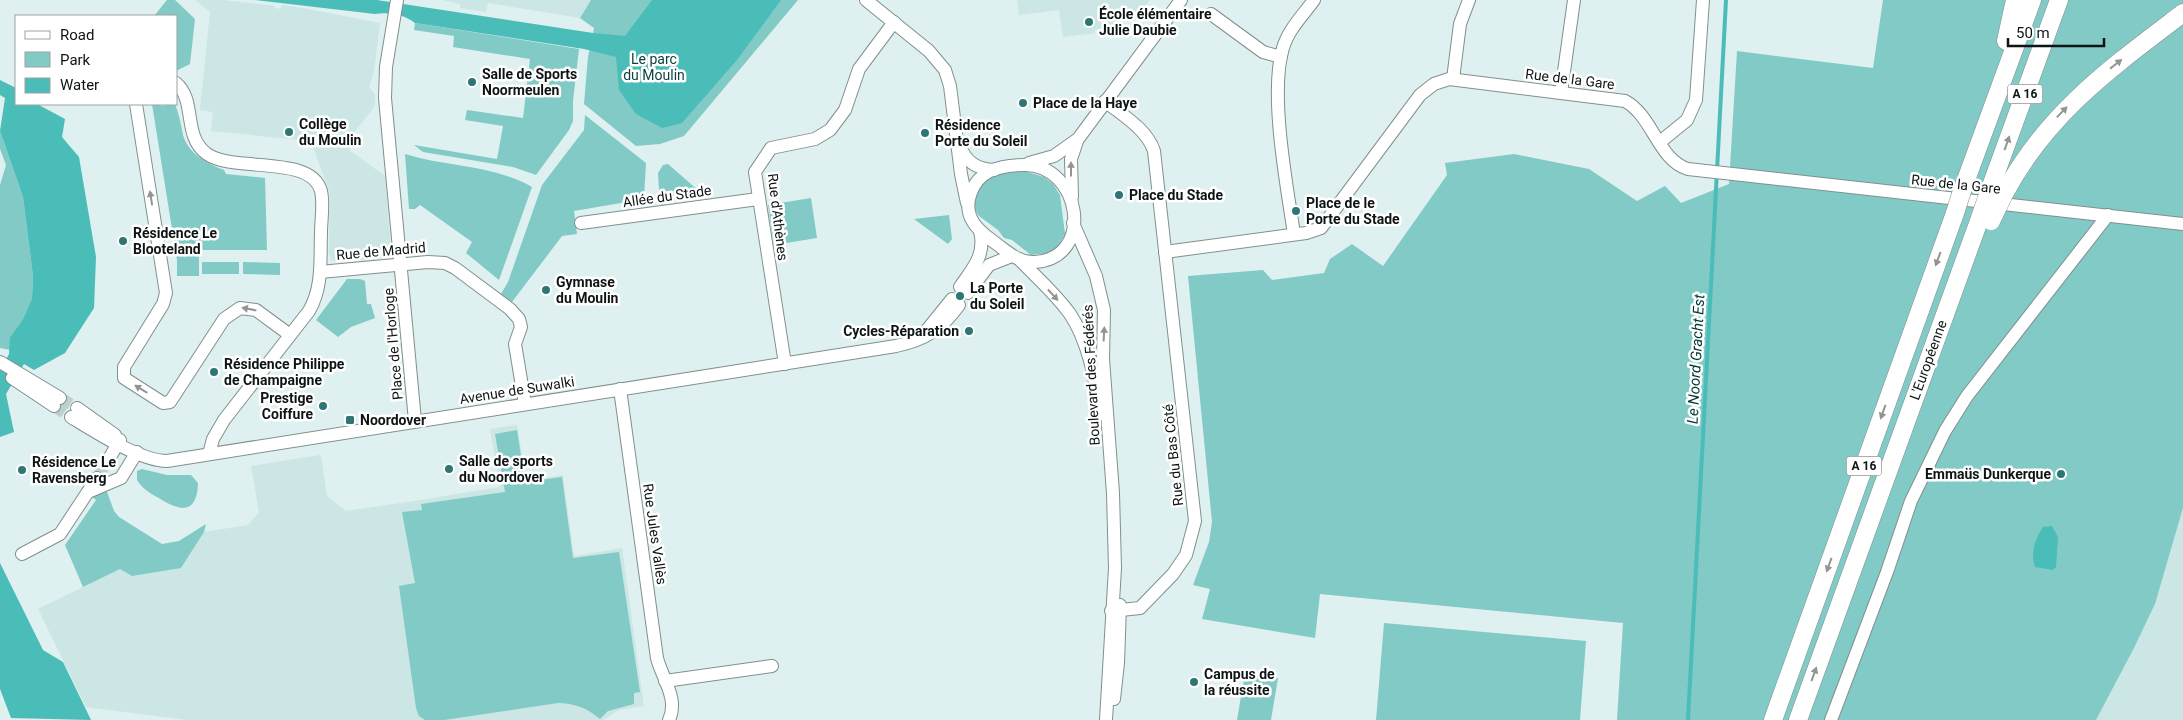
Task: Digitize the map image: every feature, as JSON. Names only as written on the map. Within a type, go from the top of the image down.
[{"type":"highway","points":[[1992,111],[1989,90],[2008,35],[2016,0]]},
{"type":"highway","name":"L'Européenne","points":[[1773,720],[2032,0]]},
{"type":"highway","name":"L'Européenne","points":[[1798,720],[1853,567],[1997,192],[2059,0]]},
{"type":"highway","points":[[1997,192],[2034,145],[2070,104],[2106,72],[2183,13]]},
{"type":"street","name":"Place de l'Horloge","points":[[397,0],[386,67],[385,98],[415,421]]},
{"type":"street","points":[[866,0],[934,55],[945,70],[950,86],[961,174],[972,220],[980,231],[1016,258]]},
{"type":"street","points":[[968,208],[970,194],[974,185],[984,175],[994,170],[1054,156],[1078,138],[1181,0]]},
{"type":"street","points":[[1294,234],[1279,122],[1280,57],[1292,29],[1314,0]]},
{"type":"street","points":[[1453,79],[1460,24],[1469,0]]},
{"type":"street","points":[[1561,93],[1574,0]]},
{"type":"street","points":[[1660,142],[1687,120],[1696,100],[1703,0]]},
{"type":"street","points":[[1211,14],[1263,52],[1280,57]]},
{"type":"street","name":"Rue d'Athènes","points":[[785,364],[755,175],[767,152],[780,145],[821,137],[830,130],[845,110],[859,69],[894,22]]},
{"type":"street","name":"Rue de la Gare","points":[[1165,252],[1317,230],[1325,224],[1423,92],[1438,82],[1453,79],[1628,103],[1638,111],[1679,165],[1708,171],[2183,224]]},
{"type":"street","points":[[178,85],[185,94],[194,138],[206,154],[228,162],[298,170],[309,176],[318,185],[322,201],[320,272],[318,290],[312,305],[224,420],[213,439],[209,454]]},
{"type":"street","points":[[1105,101],[1140,130],[1152,146],[1165,252]]},
{"type":"street","points":[[136,105],[165,298],[123,372],[126,380],[164,403],[172,401],[222,322],[234,310],[244,307],[256,310],[290,335]]},
{"type":"street","points":[[957,137],[962,151],[969,161],[982,169],[994,170]]},
{"type":"street","points":[[980,231],[983,246],[982,254],[964,290],[989,265],[1016,258],[1038,261],[1060,255],[1069,242],[1073,223],[1071,162],[1078,138]]},
{"type":"street","points":[[1024,164],[1037,166],[1054,175],[1064,185],[1072,200]]},
{"type":"street","name":"Allée du Stade","points":[[581,223],[758,199]]},
{"type":"street","points":[[1831,720],[1887,572],[1911,501],[1945,430],[1967,396],[2108,215]]},
{"type":"street","name":"Boulevard des Fédérés","points":[[1073,223],[1096,276],[1103,304],[1103,359],[1111,470],[1116,611],[1108,720]]},
{"type":"street","name":"Rue du Bas Côté","points":[[1116,611],[1140,608],[1173,574],[1186,555],[1194,530],[1194,510],[1165,252]]},
{"type":"street","name":"Boulevard des Fédérés","points":[[1016,258],[1064,307],[1077,326],[1093,377],[1111,470]]},
{"type":"street","name":"Rue de Madrid","points":[[320,272],[433,262],[448,265],[514,313],[520,324],[515,344],[525,404]]},
{"type":"street","name":"Avenue de Suwalki","points":[[74,412],[137,452],[152,459],[162,461],[903,345],[930,327],[955,302]]},
{"type":"street","points":[[1,365],[57,402]]},
{"type":"street","name":"Rue Jules Vallès","points":[[620,389],[658,658],[673,705],[669,720]]},
{"type":"street","points":[[110,457],[119,441]]},
{"type":"street","points":[[88,492],[121,478],[137,452]]},
{"type":"street","points":[[22,554],[60,534],[97,478]]},
{"type":"street","points":[[665,681],[772,666]]},
{"type":"shaded area","name":"Collège du Moulin","points":[[195,0],[222,0],[275,6],[275,8],[281,9],[281,5],[380,23],[374,72],[369,87],[375,95],[375,106],[345,144],[351,148],[349,150],[385,176],[391,250],[379,250],[379,259],[338,262],[331,260],[329,253],[330,193],[313,147],[306,142],[309,138],[306,134],[300,134],[299,140],[211,131],[213,112],[200,110],[210,12]]},
{"type":"shaded area","points":[[443,0],[591,0],[580,18],[488,3],[486,12],[460,8],[460,4]]},
{"type":"shaded area","name":"École élémentaire Julie Daubie","points":[[1017,0],[1150,0],[1143,9],[1127,13],[1109,30],[1095,30],[1095,33],[1063,37],[1059,10],[1019,15]]},
{"type":"shaded area","points":[[517,425],[526,481],[563,475],[574,556],[622,548],[644,706],[619,710],[603,720],[187,720],[86,707],[38,609],[120,569],[181,568],[204,532],[248,525],[259,512],[251,466],[321,455],[327,496],[346,511],[414,501],[500,487],[490,429]]},
{"type":"shaded area","points":[[2183,508],[2183,720],[2096,720],[2155,604]]},
{"type":"green space","points":[[167,0],[175,0],[195,19],[190,64],[178,70],[178,15],[155,15]]},
{"type":"green space","name":"Le parc du Moulin","points":[[591,0],[798,0],[684,136],[660,144],[636,146],[584,104],[588,57],[594,28],[580,18]]},
{"type":"green space","points":[[1883,0],[2183,0],[2183,508],[2155,604],[2096,720],[1617,720],[1623,623],[1320,594],[1315,638],[1202,619],[1210,589],[1193,585],[1209,542],[1212,522],[1188,276],[1263,270],[1272,280],[1324,273],[1330,259],[1352,244],[1383,266],[1447,175],[1445,163],[1514,154],[1589,169],[1637,201],[1665,186],[1681,203],[1729,184],[1737,51],[1873,68]]},
{"type":"green space","points":[[415,23],[579,49],[573,101],[573,121],[569,130],[536,175],[513,167],[423,152],[414,145],[497,159],[503,126],[465,120],[467,110],[523,118],[530,59],[453,47],[454,36],[414,30]]},
{"type":"green space","points":[[152,105],[175,105],[183,135],[189,147],[211,165],[224,170],[226,174],[265,178],[267,250],[199,250],[199,276],[177,276],[177,260]]},
{"type":"green space","points":[[585,115],[646,163],[644,199],[574,211],[577,234],[562,236],[512,302],[501,294],[508,282],[542,185],[584,130]]},
{"type":"green space","points":[[0,131],[23,197],[33,276],[32,298],[23,319],[10,337],[10,350],[0,348],[0,185],[6,165],[0,149]]},
{"type":"green space","points":[[405,154],[502,174],[532,187],[499,280],[466,253],[472,242],[420,205],[415,209],[409,209]]},
{"type":"green space","points":[[668,164],[700,192],[664,197],[665,208],[660,208],[658,173],[663,165]]},
{"type":"green space","points":[[1021,170],[1044,177],[1053,184],[1060,195],[1065,234],[1054,252],[1031,255],[1012,240],[1004,238],[998,230],[979,216],[974,208],[974,199],[982,182],[996,174]]},
{"type":"green space","points":[[811,198],[817,238],[774,245],[768,205]]},
{"type":"green space","points":[[949,215],[952,239],[948,244],[914,219]]},
{"type":"green space","points":[[202,262],[239,262],[239,274],[202,274]]},
{"type":"green space","points":[[243,262],[280,263],[280,275],[243,274]]},
{"type":"green space","points":[[347,279],[365,281],[367,304],[371,304],[375,318],[351,327],[338,337],[316,320]]},
{"type":"green space","points":[[517,430],[525,482],[562,477],[573,558],[619,552],[640,692],[634,693],[634,704],[608,711],[600,719],[580,707],[558,703],[444,720],[425,720],[419,716],[416,708],[399,586],[415,583],[402,512],[422,510],[421,504],[505,492],[495,434]]},
{"type":"green space","points":[[142,469],[167,475],[191,475],[198,483],[195,500],[191,505],[182,508],[169,504],[155,496],[137,480],[137,471]]},
{"type":"green space","points":[[106,489],[114,511],[119,517],[162,544],[179,541],[206,524],[204,532],[181,568],[132,576],[120,569],[83,587],[65,545],[96,500],[91,496]]},
{"type":"green space","points":[[1384,623],[1586,641],[1580,720],[1376,720]]},
{"type":"green space","points":[[1245,673],[1278,678],[1271,720],[1237,720]]},
{"type":"water","name":"Le parc du Moulin","points":[[255,0],[377,0],[593,33],[625,36],[652,0],[781,0],[737,60],[682,123],[662,128],[636,114],[619,90],[616,57],[584,49],[415,23],[396,14],[375,14]]},
{"type":"water","points":[[0,80],[15,88],[15,105],[39,105],[65,119],[62,137],[79,157],[96,257],[94,308],[65,353],[34,370],[24,364],[6,394],[14,432],[0,437],[0,371],[9,354],[10,337],[23,319],[32,298],[33,276],[23,197],[0,131],[5,98],[0,95]]},
{"type":"water","points":[[2052,526],[2058,537],[2056,567],[2053,570],[2035,567],[2033,551],[2038,536],[2043,527]]},
{"type":"water","points":[[0,563],[43,650],[63,662],[91,720],[11,718],[0,689]]},
{"type":"waterway","name":"Le Noord Gracht Est","points":[[1688,720],[1726,0]]},
{"type":"tunnel","points":[[60,398],[77,408]]},
{"type":"tunnel","points":[[54,406],[71,417]]},
{"type":"tunnel","points":[[97,478],[110,457]]},
{"type":"place","name":"École élémentaire Julie Daubie","points":[[1089,22]]},
{"type":"place","name":"Salle de Sports Noormeulen","points":[[472,82]]},
{"type":"place","name":"Place de la Haye","points":[[1023,103]]},
{"type":"place","name":"Collège du Moulin","points":[[289,132]]},
{"type":"place","name":"Résidence Porte du Soleil","points":[[925,133]]},
{"type":"place","name":"Place du Stade","points":[[1119,195]]},
{"type":"place","name":"Place de le Porte du Stade","points":[[1296,211]]},
{"type":"place","name":"Résidence Le Blooteland","points":[[123,241]]},
{"type":"place","name":"Gymnase du Moulin","points":[[546,290]]},
{"type":"place","name":"La Porte du Soleil","points":[[960,296]]},
{"type":"place","name":"Cycles-Réparation","points":[[969,331]]},
{"type":"place","name":"Résidence Philippe de Champaigne","points":[[214,372]]},
{"type":"place","name":"Prestige Coiffure","points":[[323,406]]},
{"type":"place","name":"Noordover","points":[[350,420]]},
{"type":"place","name":"Salle de sports du Noordover","points":[[449,469]]},
{"type":"place","name":"Résidence Le Ravensberg","points":[[22,470]]},
{"type":"place","name":"Emmaüs Dunkerque","points":[[2061,474]]},
{"type":"place","name":"Campus de la réussite","points":[[1194,682]]}]
